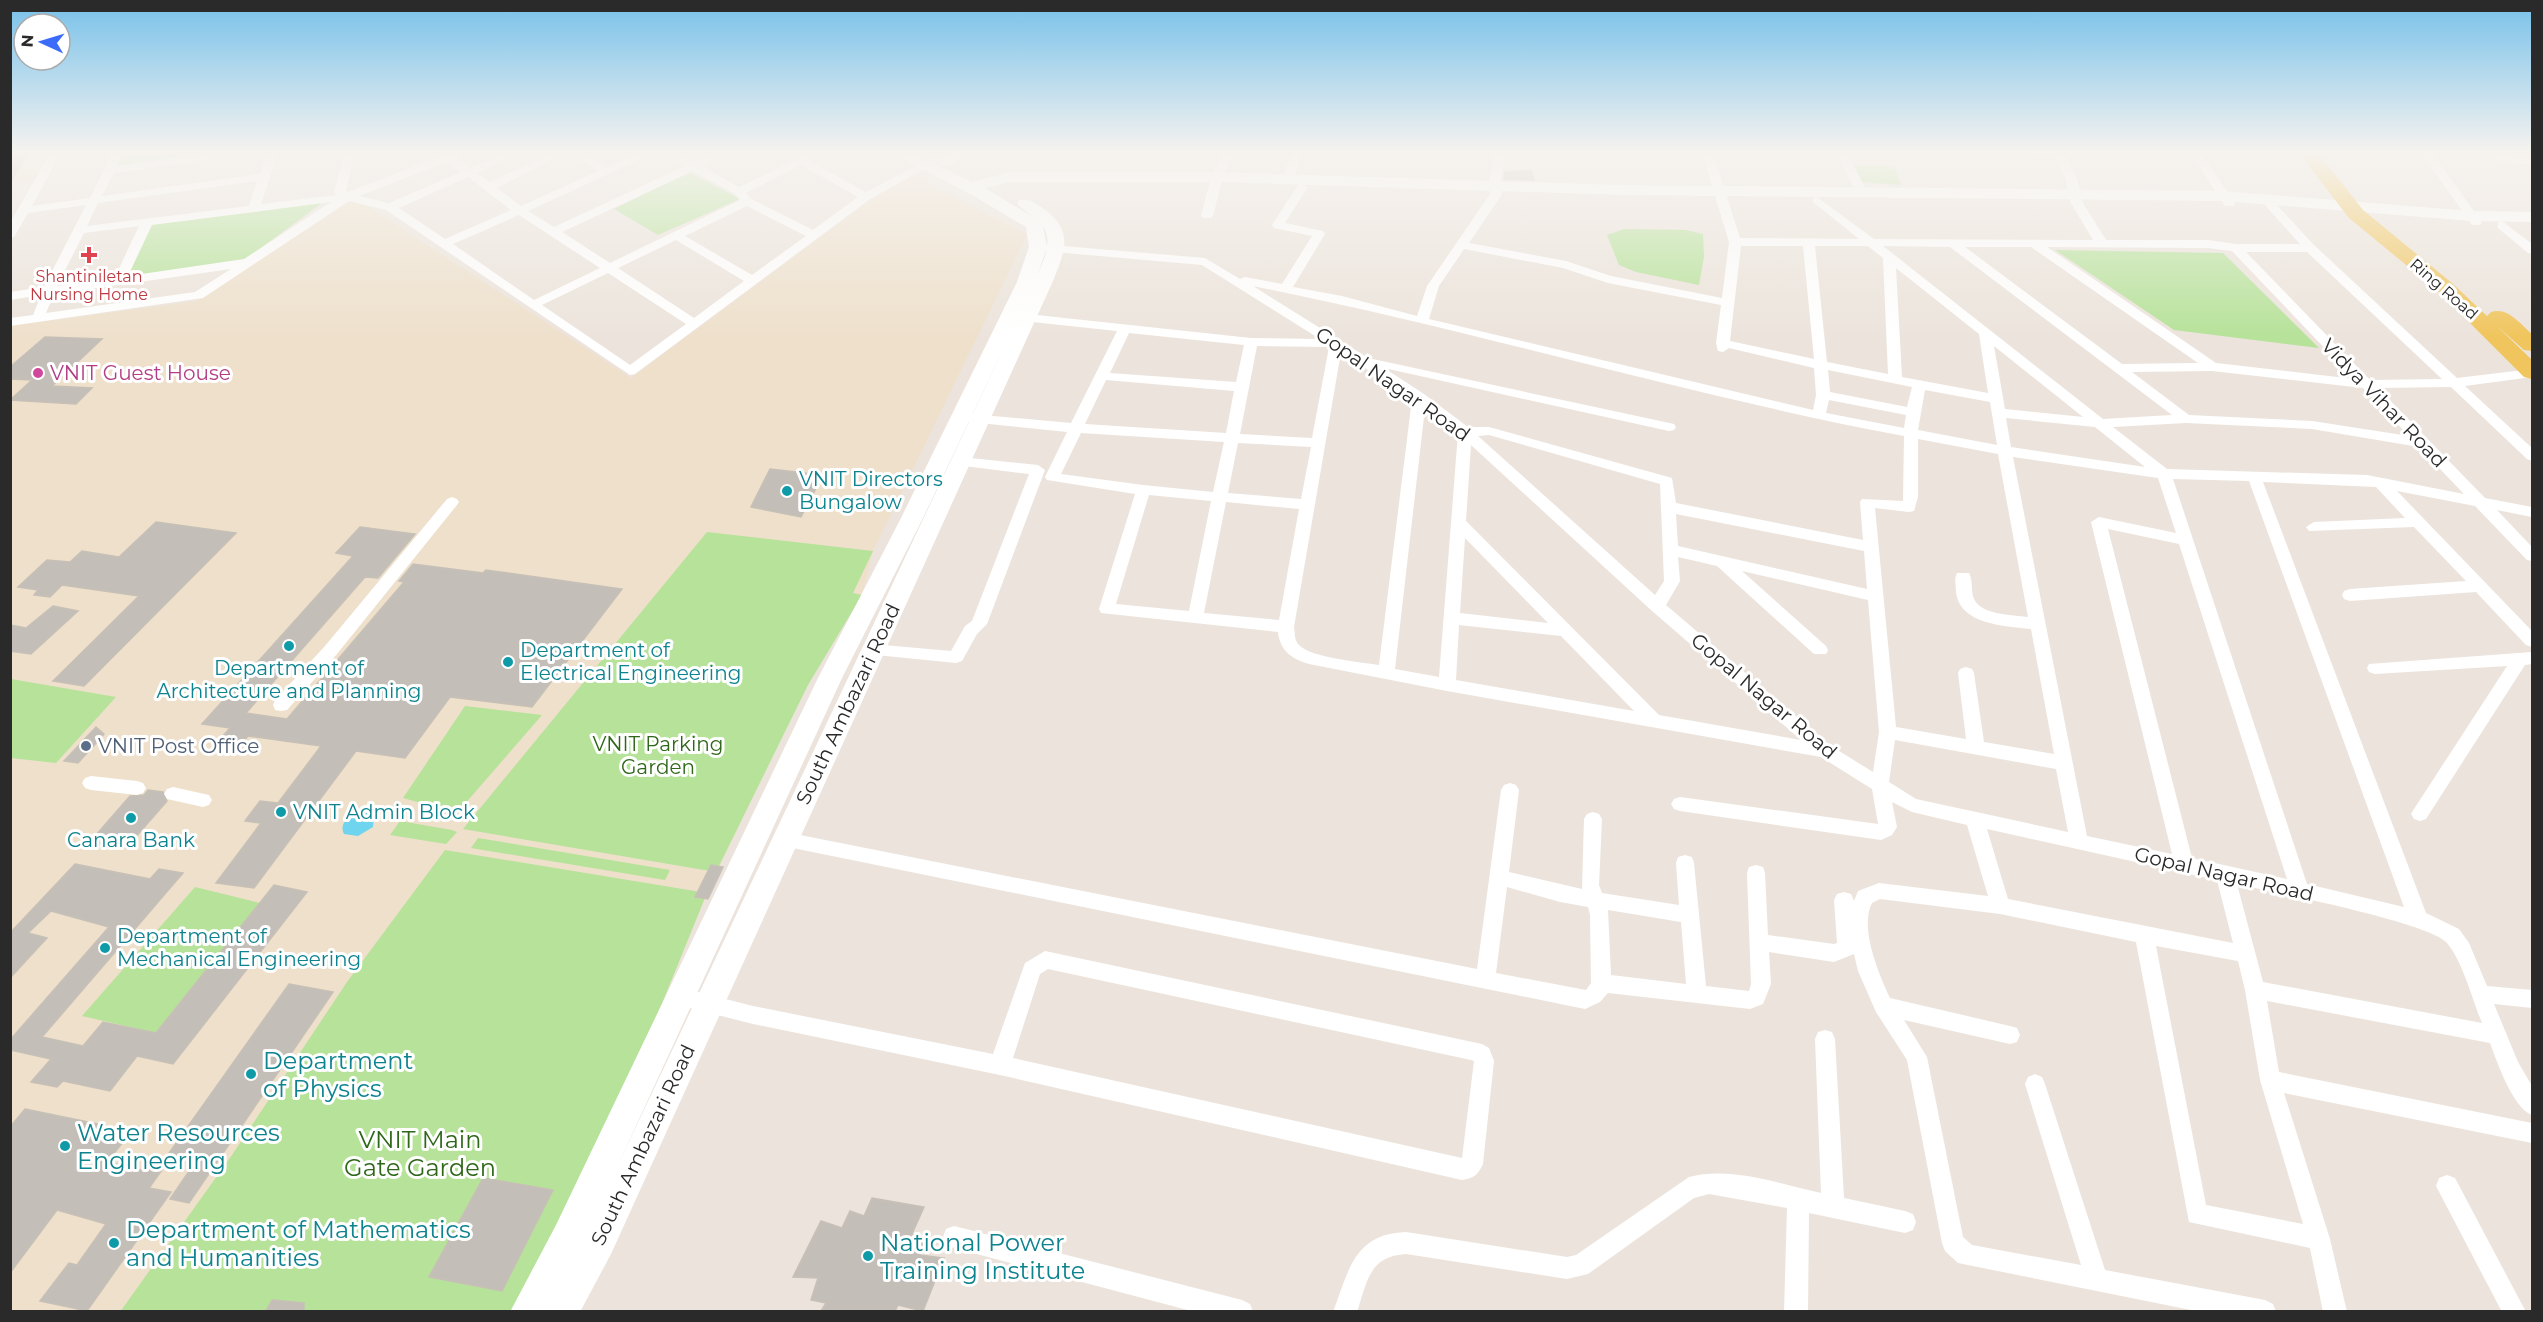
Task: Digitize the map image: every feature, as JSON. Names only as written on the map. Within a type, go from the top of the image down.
[{"type":"main road","points":[[526,1311],[568,1237],[830,678],[911,520],[971,418],[1026,282],[1048,248],[1034,225],[1020,215]]},
{"type":"main road","name":"Ring Road","points":[[2367,215],[2446,288],[2532,373]]},
{"type":"main road","name":"Ring Road","points":[[2368,215],[2532,345]]},
{"type":"main road","points":[[2414,215],[2474,219],[2532,217]]},
{"type":"main road","points":[[2474,219],[2502,225],[2532,225]]},
{"type":"main road","name":"South Ambazari Road","points":[[561,1311],[599,1242],[961,462],[971,418],[1028,318],[1048,248]]},
{"type":"street","points":[[10,234],[22,215]]},
{"type":"street","points":[[39,318],[49,291],[88,215]]},
{"type":"street","points":[[81,230],[203,215]]},
{"type":"street","points":[[10,322],[199,296],[320,215]]},
{"type":"street","points":[[401,215],[630,371],[843,215]]},
{"type":"street","points":[[444,244],[509,215]]},
{"type":"street","points":[[526,215],[694,323]]},
{"type":"street","points":[[554,232],[591,215]]},
{"type":"street","points":[[533,305],[676,235],[711,215]]},
{"type":"street","points":[[777,215],[814,235]]},
{"type":"street","points":[[1285,215],[1278,225],[1319,234],[1285,289]]},
{"type":"street","points":[[1422,321],[1433,286],[1480,215]]},
{"type":"street","points":[[1726,215],[1735,242],[1723,346],[1919,385],[1997,406],[2101,423],[2186,419],[2312,425],[2422,443]]},
{"type":"street","points":[[1836,215],[2164,474],[2300,890]]},
{"type":"street","points":[[2085,215],[2102,244]]},
{"type":"street","points":[[2280,215],[2310,248],[2532,456]]},
{"type":"street","points":[[2471,215],[2474,219]]},
{"type":"street","points":[[120,280],[147,222]]},
{"type":"street","points":[[2502,225],[2532,250]]},
{"type":"street","points":[[676,235],[752,280]]},
{"type":"street","points":[[1735,242],[2208,244],[2236,248],[2310,248]]},
{"type":"street","points":[[1809,242],[1823,395],[1819,416]]},
{"type":"street","points":[[1953,243],[2186,419]]},
{"type":"street","points":[[2033,243],[2212,367]]},
{"type":"street","points":[[1461,245],[1566,265],[1608,279],[1728,303]]},
{"type":"street","name":"Gopal Nagar Road","points":[[1048,248],[1205,262],[1336,343],[1419,397],[1465,432],[1657,606],[1825,751],[1912,805],[2300,890],[2418,919],[2452,935],[2462,949],[2510,1068],[2532,1105]]},
{"type":"street","name":"Vidya Vihar Road","points":[[2236,248],[2476,501],[2532,556]]},
{"type":"street","points":[[1889,255],[1895,380]]},
{"type":"street","points":[[10,296],[248,262]]},
{"type":"street","points":[[1232,279],[1285,289],[1819,416],[2005,451],[2164,474],[2367,480],[2532,512]]},
{"type":"street","points":[[1028,318],[1251,342],[1336,343],[1286,627],[1287,640],[1294,651],[1309,658],[1386,674],[1825,751]]},
{"type":"street","points":[[1125,328],[1052,477],[1143,490],[1307,505]]},
{"type":"street","points":[[1985,332],[2005,451],[2079,842]]},
{"type":"street","points":[[1194,619],[1251,342]]},
{"type":"street","points":[[1360,359],[1669,427]]},
{"type":"street","points":[[2119,368],[2212,367],[2366,384],[2454,383],[2532,373]]},
{"type":"street","points":[[1101,376],[1242,387]]},
{"type":"street","points":[[1680,804],[1881,832],[1886,830],[1888,826],[1881,786],[1888,732],[1867,502],[1909,507],[1911,497],[1909,433],[1911,412],[1919,385]]},
{"type":"street","points":[[1823,395],[1911,412]]},
{"type":"street","points":[[1386,674],[1419,397]]},
{"type":"street","points":[[971,418],[1075,428],[1318,443]]},
{"type":"street","points":[[1448,685],[1465,432],[1489,431],[1667,481],[1672,581],[1657,606]]},
{"type":"street","points":[[872,650],[956,657],[971,630],[980,624],[1038,470],[961,462]]},
{"type":"street","points":[[2254,477],[2418,919]]},
{"type":"street","points":[[2380,482],[2532,641]]},
{"type":"street","points":[[1143,490],[1107,609],[1286,627]]},
{"type":"street","points":[[281,705],[331,650],[452,502]]},
{"type":"street","points":[[1668,507],[1871,548]]},
{"type":"street","points":[[1458,522],[1655,722]]},
{"type":"street","points":[[2184,865],[2099,522],[2186,540]]},
{"type":"street","points":[[2314,527],[2418,522]]},
{"type":"street","points":[[1671,550],[1875,596]]},
{"type":"street","points":[[1723,563],[1820,650]]},
{"type":"street","points":[[1963,577],[1966,602],[1974,609],[1986,616],[2037,624]]},
{"type":"street","points":[[2350,595],[2479,586]]},
{"type":"street","points":[[1451,618],[1565,631]]},
{"type":"street","points":[[2376,668],[2526,659]]},
{"type":"street","points":[[2420,814],[2526,659]]},
{"type":"street","points":[[1966,673],[1976,748]]},
{"type":"street","points":[[1888,732],[2064,763]]},
{"type":"street","points":[[91,783],[137,788]]},
{"type":"street","points":[[1485,981],[1510,790]]},
{"type":"street","points":[[173,794],[203,800]]},
{"type":"street","points":[[785,840],[1586,1000],[1593,996],[1601,985],[1600,915],[1590,885],[1593,819]]},
{"type":"street","points":[[1975,819],[2000,906]]},
{"type":"street","points":[[1685,863],[1697,994]]},
{"type":"street","points":[[1601,985],[1612,984],[1750,1000],[1756,998],[1761,984],[1756,873]]},
{"type":"street","points":[[2225,874],[2255,990],[2270,1080],[2319,1239],[2335,1311]]},
{"type":"street","points":[[1498,877],[1534,888],[1689,915]]},
{"type":"street","points":[[2246,954],[2000,906],[1879,891],[1865,897],[1858,909],[1858,929],[1868,971],[1883,1006],[1917,1057],[1953,1243],[1966,1255],[2265,1311]]},
{"type":"street","points":[[1759,942],[1834,953],[1847,950],[1844,900]]},
{"type":"street","points":[[2144,935],[2197,1214],[2319,1239]]},
{"type":"street","points":[[682,997],[753,1015],[1000,1065],[1461,1169],[1469,1168],[1472,1164],[1484,1061],[1482,1055],[1475,1051],[1045,960],[1032,969],[1000,1065]]},
{"type":"street","points":[[2255,990],[2498,1035]]},
{"type":"street","points":[[2481,994],[2532,999]]},
{"type":"street","points":[[1883,1006],[2010,1035]]},
{"type":"street","points":[[1825,1039],[1833,1206]]},
{"type":"street","points":[[2270,1080],[2532,1133]]},
{"type":"street","points":[[2035,1084],[2097,1281]]},
{"type":"street","points":[[1345,1311],[1365,1259],[1379,1246],[1392,1242],[1567,1268],[1580,1266],[1689,1188],[1708,1183],[1735,1186],[1905,1221]]},
{"type":"street","points":[[2447,1186],[2515,1311]]},
{"type":"street","points":[[1796,1311],[1798,1199]]},
{"type":"street","points":[[954,1237],[1242,1311]]},
{"type":"shaded area","points":[[329,215],[381,215],[631,378],[851,215],[989,215],[1027,235],[873,551],[862,595],[801,696],[707,893],[617,1114],[511,1311],[11,1311],[10,326],[197,301]]},
{"type":"green space","points":[[210,215],[306,215],[243,261],[125,277],[151,223]]},
{"type":"green space","points":[[624,215],[704,215],[658,235]]},
{"type":"green space","points":[[1624,229],[1686,230],[1703,234],[1704,257],[1699,285],[1636,272],[1619,265],[1607,235]]},
{"type":"green space","points":[[2055,250],[2223,253],[2319,348],[2174,330]]},
{"type":"green space","name":"VNIT Parking Garden","points":[[707,532],[873,551],[853,593],[862,595],[808,685],[716,872],[463,829]]},
{"type":"green space","points":[[11,679],[116,697],[56,763],[11,758]]},
{"type":"green space","points":[[465,706],[542,715],[457,813],[403,798]]},
{"type":"green space","points":[[400,821],[457,832],[446,844],[390,835]]},
{"type":"green space","points":[[478,838],[670,870],[665,880],[471,848]]},
{"type":"green space","name":"VNIT Main Gate Garden","points":[[445,850],[707,893],[617,1114],[511,1311],[120,1312],[232,1155],[347,982]]},
{"type":"green space","points":[[195,887],[260,903],[156,1033],[82,1016]]},
{"type":"water","points":[[362,812],[374,815],[373,827],[358,836],[344,834],[344,823],[350,817]]},
{"type":"building","name":"VNIT Guest House","points":[[45,337],[102,339],[52,386],[92,388],[76,404],[10,400],[32,380],[10,379],[10,367]]},
{"type":"building","name":"VNIT Directors Bungalow","points":[[770,469],[823,475],[801,517],[751,507]]},
{"type":"building","points":[[156,522],[236,533],[84,686],[53,681],[139,596],[62,585],[50,597],[34,595],[38,590],[18,587],[47,560],[70,562],[82,551],[119,557]]},
{"type":"building","points":[[360,527],[415,534],[378,578],[365,577],[246,713],[287,719],[404,582],[399,581],[413,564],[483,573],[486,570],[622,589],[532,707],[450,697],[405,758],[356,751],[254,888],[216,883],[261,823],[245,821],[260,801],[278,803],[321,746],[248,736],[237,749],[214,746],[230,728],[202,724],[353,556],[336,553]]},
{"type":"building","points":[[53,606],[78,611],[31,654],[10,651],[10,625],[26,628]]},
{"type":"building","name":"VNIT Post Office","points":[[96,727],[104,734],[78,763],[64,761]]},
{"type":"building","name":"Canara Bank","points":[[148,790],[163,792],[167,801],[126,848],[89,843],[130,796],[144,795]]},
{"type":"building","points":[[75,864],[150,879],[159,869],[183,873],[42,1037],[83,1046],[103,1022],[156,1033],[274,885],[307,892],[173,1064],[137,1056],[110,1091],[63,1081],[57,1087],[31,1082],[51,1059],[10,1050],[10,1040],[109,927],[51,911],[28,933],[47,938],[10,978],[10,933]]},
{"type":"building","points":[[711,865],[723,867],[708,899],[695,897]]},
{"type":"building","name":"Department of Physics","points":[[289,984],[333,992],[189,1203],[170,1199],[196,1161],[167,1156]]},
{"type":"building","points":[[25,1109],[132,1131],[107,1162],[146,1171],[153,1160],[167,1163],[149,1188],[171,1192],[87,1311],[40,1301],[69,1263],[77,1265],[106,1224],[57,1210],[10,1273],[10,1127]]},
{"type":"building","points":[[483,1178],[553,1190],[502,1291],[429,1277]]},
{"type":"building","name":"National Power Training Institute","points":[[872,1198],[924,1207],[912,1234],[927,1238],[920,1255],[944,1258],[923,1311],[898,1305],[895,1311],[821,1311],[826,1303],[811,1300],[818,1278],[793,1277],[821,1221],[842,1228],[850,1211],[864,1216]]},
{"type":"building","points":[[272,1300],[304,1303],[304,1311],[266,1311]]},
{"type":"place","name":"Shantiniletan Nursing Home","points":[[89,255]]},
{"type":"place","name":"VNIT Guest House","points":[[38,373]]},
{"type":"place","name":"VNIT Directors Bungalow","points":[[787,491]]},
{"type":"place","name":"Department of Architecture and Planning","points":[[289,646]]},
{"type":"place","name":"Department of Electrical Engineering","points":[[508,662]]},
{"type":"place","name":"VNIT Post Office","points":[[86,746]]},
{"type":"place","name":"VNIT Admin Block","points":[[281,812]]},
{"type":"place","name":"Canara Bank","points":[[131,818]]},
{"type":"place","name":"Department of Mechanical Engineering","points":[[105,948]]},
{"type":"place","name":"Department of Physics","points":[[251,1074]]},
{"type":"place","name":"Water Resources Engineering","points":[[65,1146]]},
{"type":"place","name":"Department of Mathematics and Humanities","points":[[114,1243]]},
{"type":"place","name":"National Power Training Institute","points":[[868,1256]]}]
